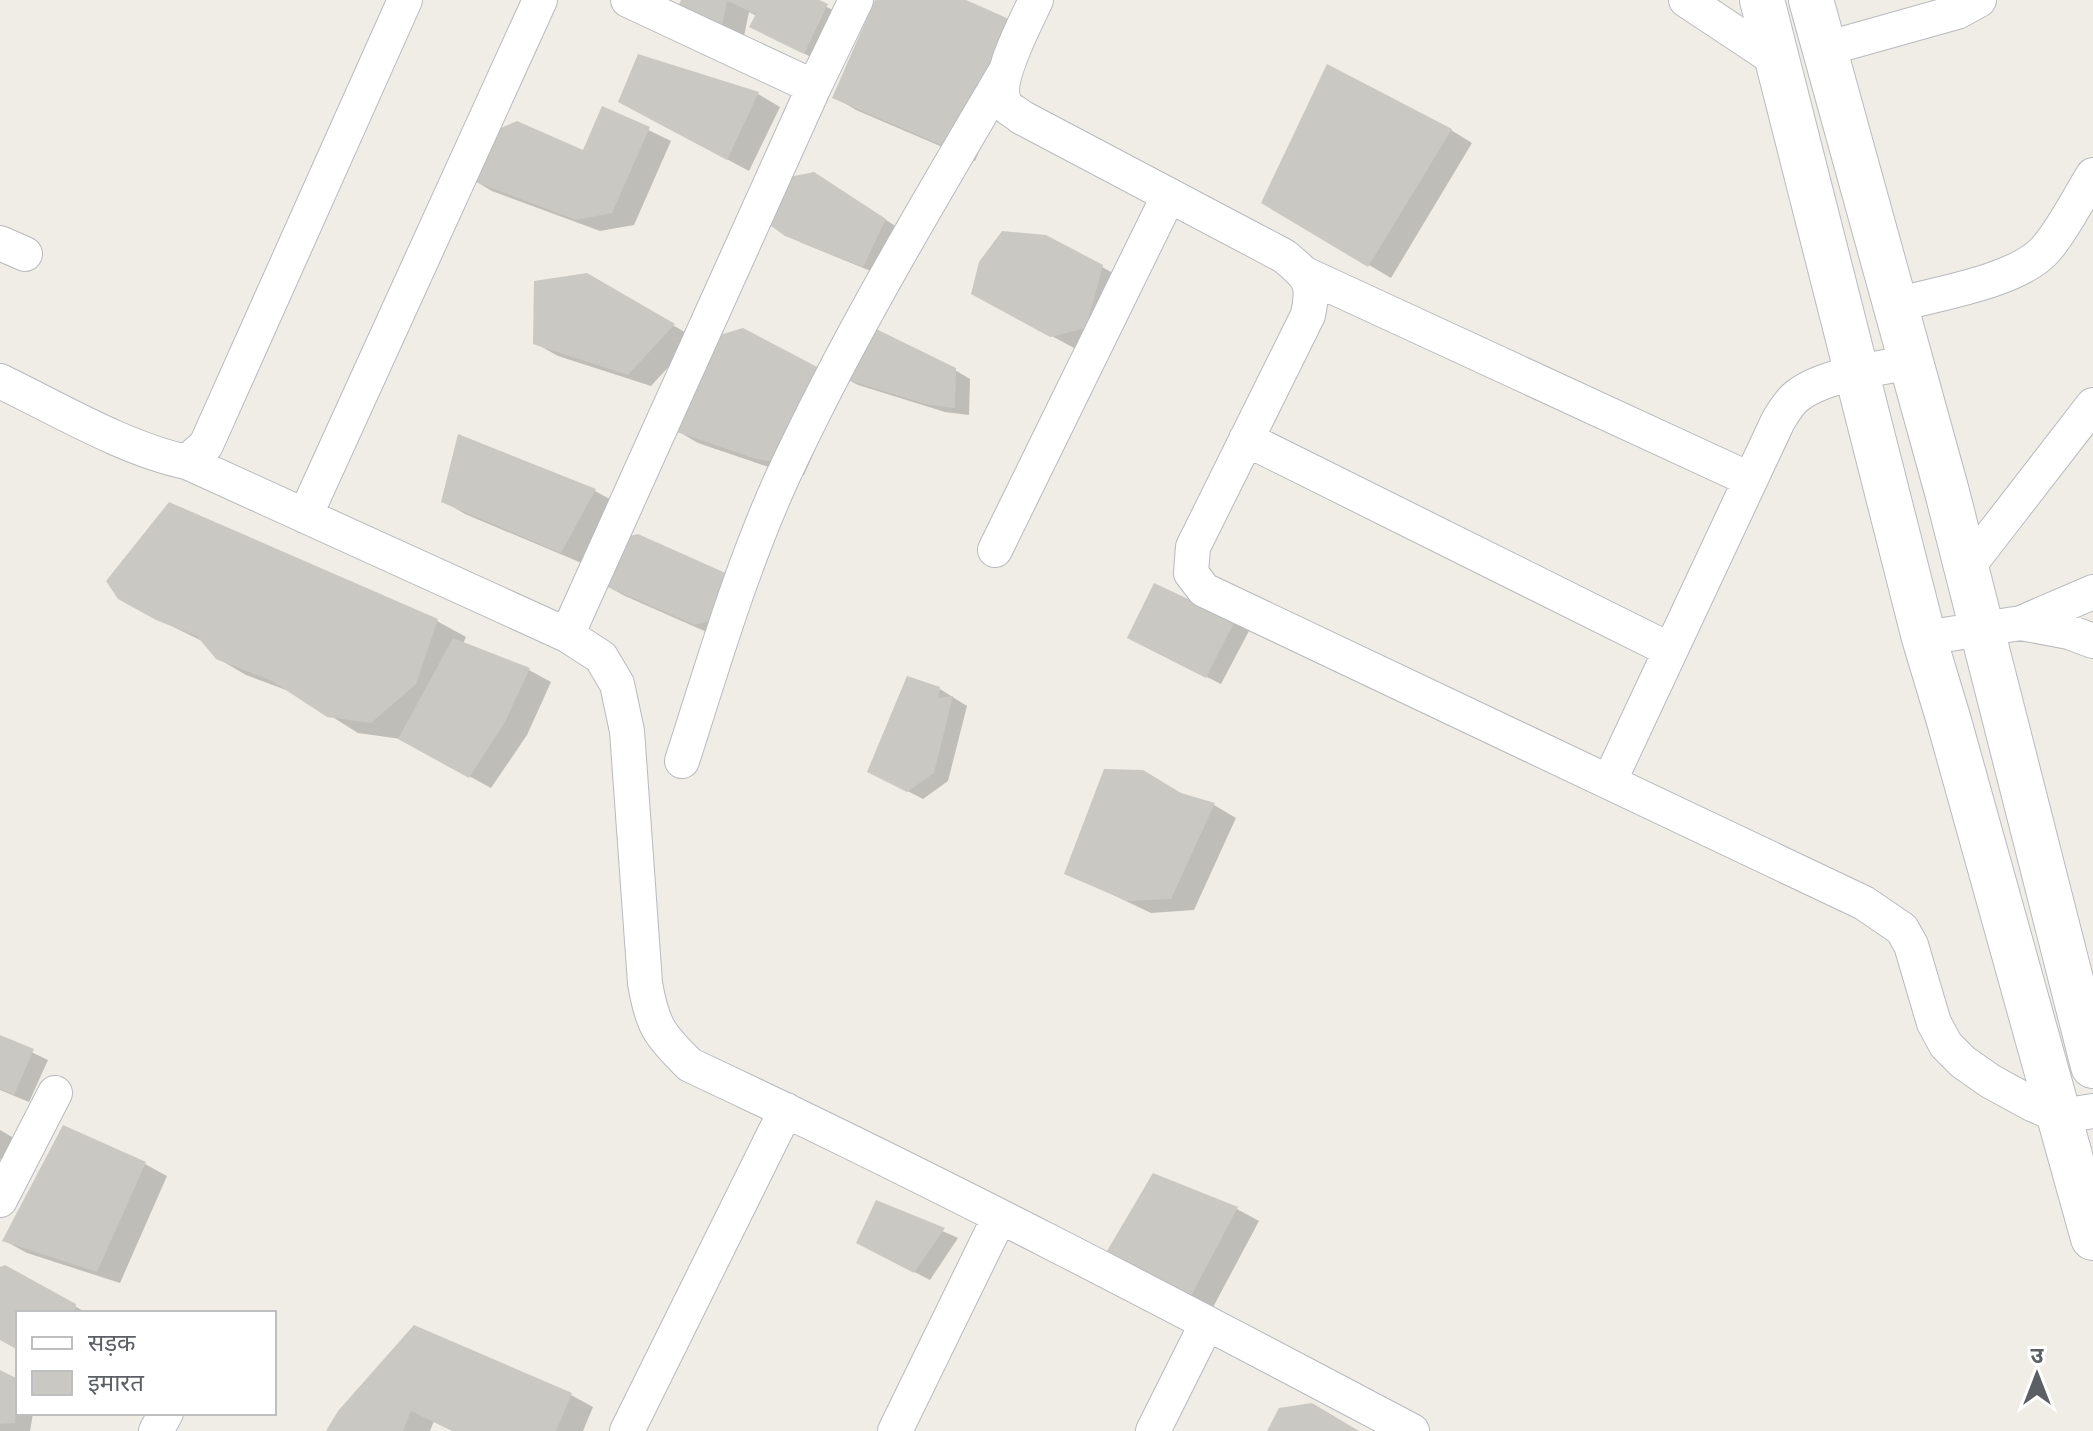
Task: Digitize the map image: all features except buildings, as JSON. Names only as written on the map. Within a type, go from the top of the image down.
[{"type":"street","points":[[187,462],[206,445],[405,0]]},
{"type":"street","points":[[305,516],[540,0]]},
{"type":"street","points":[[628,0],[814,87]]},
{"type":"street","points":[[567,635],[856,0]]},
{"type":"street","points":[[682,761],[742,576],[782,478],[871,300],[1007,68],[1036,0]]},
{"type":"street","points":[[1686,0],[1778,61]]},
{"type":"street","points":[[1762,0],[1924,638],[2077,1113],[2093,1238]]},
{"type":"street","points":[[1811,0],[1966,569],[2001,627],[2084,992],[2093,1066]]},
{"type":"street","points":[[1825,49],[1957,12],[1979,0]]},
{"type":"street","points":[[1007,68],[1001,90],[1006,106],[1021,117],[1284,256],[1305,274],[1749,479]]},
{"type":"street","points":[[1895,305],[1994,279],[2025,267],[2046,250],[2093,175]]},
{"type":"street","points":[[995,550],[1169,195]]},
{"type":"street","points":[[1305,274],[1312,293],[1308,315],[1193,547],[1191,573],[1204,590],[1864,903],[1902,929],[1911,945],[1934,1023],[1946,1045],[1963,1062],[2032,1104],[2077,1113]]},
{"type":"street","points":[[1609,782],[1778,421],[1796,397],[1821,385],[1858,373],[1911,362]]},
{"type":"street","points":[[0,381],[141,448],[187,462],[567,635],[601,657],[617,684],[627,731],[645,983],[651,1018],[666,1042],[690,1065],[786,1110],[1207,1323],[1412,1431]]},
{"type":"street","points":[[1966,569],[2088,420]]},
{"type":"street","points":[[1246,439],[1670,650]]},
{"type":"street","points":[[2001,627],[2093,592]]},
{"type":"street","points":[[1924,638],[2001,627],[2069,632],[2093,641]]},
{"type":"street","points":[[0,1200],[55,1093]]},
{"type":"street","points":[[627,1431],[786,1110]]},
{"type":"street","points":[[895,1431],[999,1218]]},
{"type":"street","points":[[1153,1431],[1207,1323]]}]
